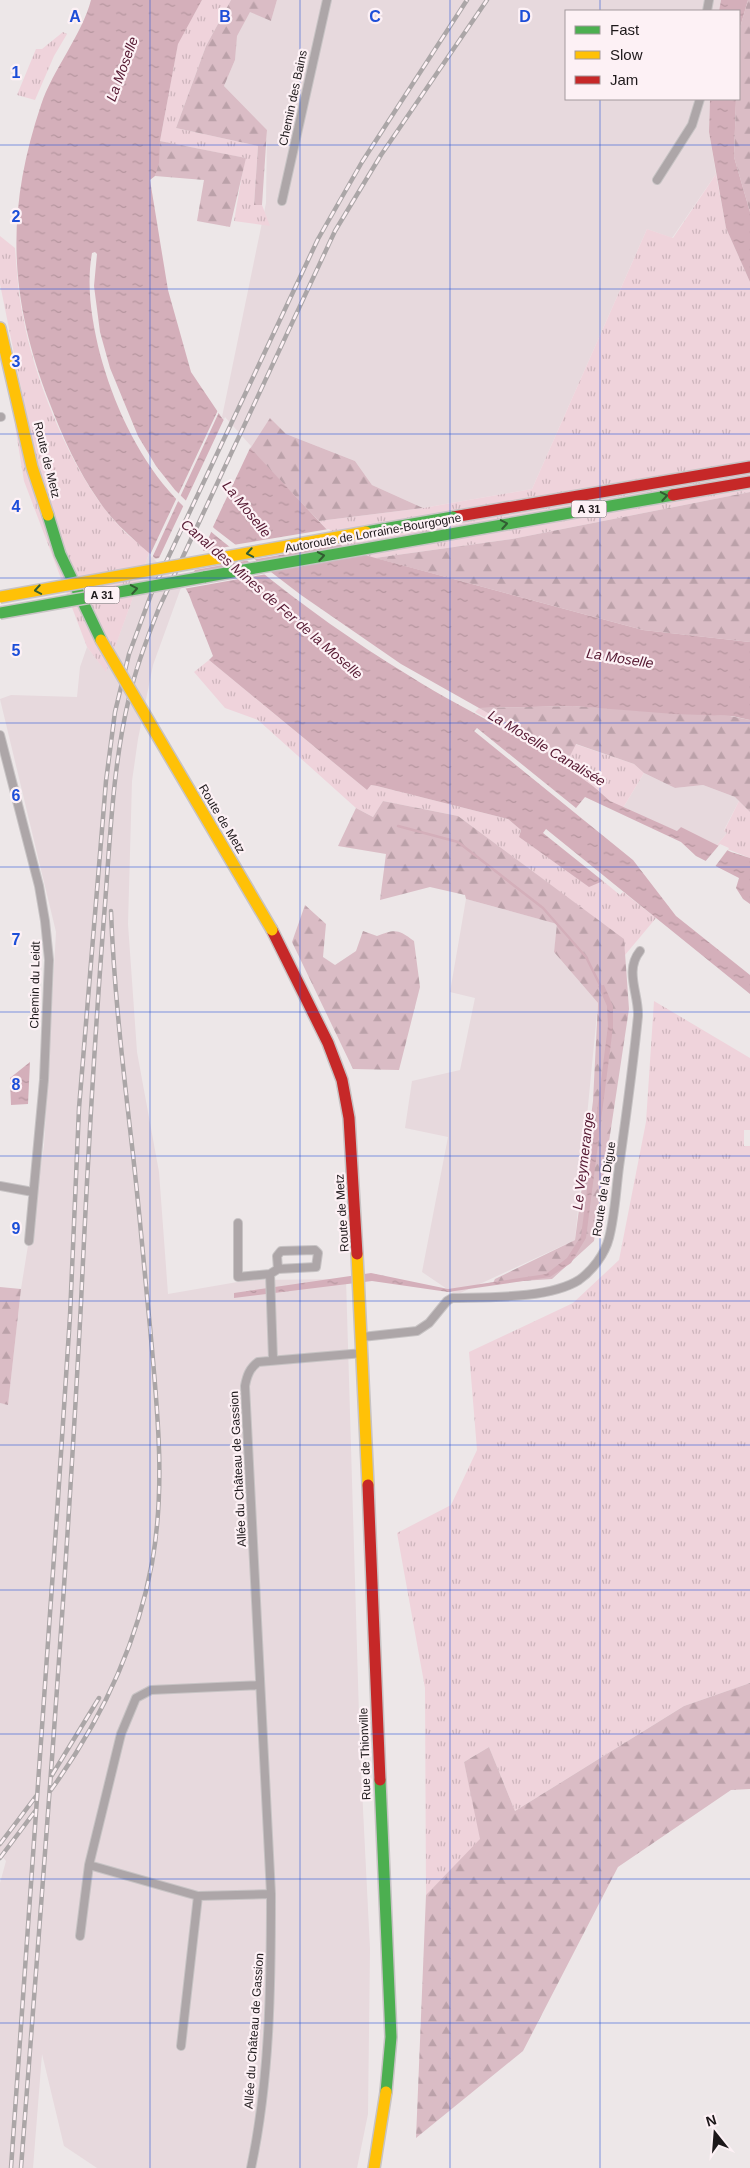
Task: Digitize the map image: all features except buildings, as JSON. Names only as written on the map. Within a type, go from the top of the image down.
[{"type":"main road","name":"Route de Metz","points":[[0,328],[32,467],[60,554],[101,640],[272,930],[320,1024],[342,1080],[349,1118],[362,1337]]},
{"type":"main road","points":[[733,469],[750,462]]},
{"type":"main road","name":"Autoroute de Lorraine-Bourgogne","points":[[0,597],[750,467]]},
{"type":"main road","name":"Autoroute de Lorraine-Bourgogne","points":[[0,612],[750,482]]},
{"type":"main road","name":"Rue de Thionville","points":[[362,1337],[391,2037],[386,2110],[374,2168]]},
{"type":"street","name":"Chemin des Bains","points":[[282,201],[327,0]]},
{"type":"street","points":[[657,180],[692,125],[700,100]]},
{"type":"street","name":"Chemin du Leidt","points":[[0,735],[39,886],[49,960],[44,1080],[29,1240]]},
{"type":"street","name":"Route de la Digue","points":[[362,1337],[417,1331],[424,1328],[447,1300],[452,1298],[524,1295],[561,1288],[577,1281],[589,1272],[600,1259],[609,1239],[626,1114],[638,1013],[632,966],[640,950]]},
{"type":"street","points":[[0,1186],[33,1192]]},
{"type":"street","points":[[238,1223],[238,1276],[270,1274],[278,1269],[316,1267],[318,1254],[315,1250],[281,1251],[276,1256],[278,1269]]},
{"type":"street","points":[[270,1274],[273,1359]]},
{"type":"street","name":"Allée du Château de Gassion","points":[[251,2168],[256,2144],[266,2059],[272,1972],[272,1894],[260,1685],[246,1376],[258,1362],[273,1359],[363,1354]]},
{"type":"street","points":[[80,1936],[89,1864],[121,1734],[136,1698],[151,1690],[260,1685]]},
{"type":"street","points":[[89,1864],[198,1896],[272,1894]]},
{"type":"street","points":[[181,2046],[198,1896]]},
{"type":"shaded area","points":[[277,0],[721,0],[719,10],[565,10],[565,100],[710,100],[709,132],[716,174],[672,238],[647,229],[532,489],[423,508],[372,485],[355,461],[286,434],[270,419],[250,449],[222,417],[266,203],[267,130],[224,86],[235,60],[236,36],[250,11],[271,21]]},
{"type":"shaded area","points":[[150,551],[182,585],[153,665],[138,739],[132,781],[128,924],[137,1052],[159,1172],[168,1294],[249,1280],[346,1279],[360,1749],[370,1949],[368,2114],[357,2168],[97,2168],[64,2146],[42,2054],[33,2168],[0,2168],[0,1883],[6,1861],[0,1854],[0,1403],[8,1404],[21,1289],[44,1146],[56,932],[0,699],[11,695],[77,697],[80,667],[87,647],[106,671]]},
{"type":"shaded area","points":[[644,773],[675,788],[703,785],[735,797],[739,801],[724,830],[727,833],[717,845],[681,827],[677,831],[623,808]]},
{"type":"shaded area","points":[[466,899],[558,924],[554,952],[598,1003],[575,1240],[456,1295],[422,1272],[448,1137],[405,1128],[412,1081],[460,1070],[475,998],[450,992]]},
{"type":"green space","points":[[202,0],[231,0],[206,46],[176,128],[258,146],[254,205],[262,205],[270,226],[234,221],[245,158],[160,141],[178,43]]},
{"type":"green space","points":[[231,0],[277,0],[271,21],[250,12],[237,36],[235,60],[224,86],[267,130],[262,205],[254,205],[258,146],[176,128],[206,46]]},
{"type":"green space","points":[[748,0],[750,0],[750,212],[734,157],[736,100],[740,100],[740,28]]},
{"type":"green space","points":[[63,32],[67,34],[54,56],[35,100],[17,95],[36,49],[42,49]]},
{"type":"green space","points":[[160,141],[246,158],[230,227],[197,221],[204,180],[155,176]]},
{"type":"green space","points":[[716,174],[726,228],[750,282],[750,492],[512,539],[375,558],[346,550],[319,521],[423,508],[532,489],[647,229],[673,238]]},
{"type":"green space","points":[[0,236],[15,248],[20,299],[29,342],[47,400],[59,430],[89,486],[106,510],[129,536],[150,551],[106,672],[87,647],[24,481],[15,426],[22,393],[0,284]]},
{"type":"green space","points":[[270,418],[286,434],[355,461],[372,485],[423,508],[319,521],[250,449]]},
{"type":"green space","points":[[750,492],[750,642],[643,630],[375,558],[512,539]]},
{"type":"green space","points":[[209,660],[367,790],[371,785],[377,786],[508,819],[521,830],[519,837],[588,886],[603,881],[620,895],[623,892],[656,918],[625,955],[623,939],[458,816],[383,801],[373,817],[356,808],[258,720],[225,708],[194,672]]},
{"type":"green space","points":[[573,706],[730,716],[750,720],[750,812],[735,797],[703,785],[675,788],[644,773],[634,764],[576,744],[570,756],[538,742],[479,708]]},
{"type":"green space","points":[[479,708],[538,742],[570,756],[575,744],[634,764],[644,773],[623,808],[610,801],[593,786],[562,765],[560,759],[475,712]]},
{"type":"green space","points":[[383,801],[458,816],[624,939],[629,1009],[594,1241],[552,1279],[493,1283],[495,1279],[575,1240],[593,1101],[598,1003],[554,952],[557,924],[466,899],[465,895],[430,887],[380,900],[386,854],[338,846],[356,808],[373,817]]},
{"type":"green space","points":[[739,801],[750,812],[750,858],[717,845],[727,833],[724,831]]},
{"type":"green space","points":[[305,905],[326,924],[323,957],[335,965],[356,951],[363,931],[377,936],[396,931],[414,941],[420,987],[399,1070],[353,1069],[292,942]]},
{"type":"green space","points":[[654,1001],[750,1058],[750,1130],[744,1130],[744,1146],[750,1146],[750,1683],[684,1706],[515,1811],[489,1747],[464,1762],[481,1839],[426,1895],[425,1688],[397,1533],[451,1505],[477,1450],[469,1352],[573,1303],[619,1260],[646,1122]]},
{"type":"green space","points":[[0,1287],[21,1289],[8,1405],[0,1403]]},
{"type":"green space","points":[[750,1683],[750,1789],[731,1790],[618,1867],[523,2051],[416,2138],[426,1895],[480,1839],[464,1762],[489,1747],[515,1811],[684,1706]]},
{"type":"water","points":[[91,0],[202,0],[178,44],[160,141],[159,163],[155,176],[150,180],[168,290],[191,372],[222,418],[346,550],[643,630],[750,642],[750,720],[732,716],[674,714],[573,706],[479,708],[401,664],[301,595],[215,529],[175,490],[156,466],[138,436],[110,368],[100,332],[94,286],[97,254],[95,252],[92,253],[90,266],[90,291],[92,317],[100,354],[119,408],[136,444],[146,460],[169,491],[210,531],[291,595],[368,650],[445,697],[560,759],[563,765],[593,786],[610,801],[677,831],[681,827],[731,852],[750,858],[750,904],[743,899],[736,888],[739,878],[696,856],[681,842],[585,797],[576,808],[477,728],[474,731],[633,860],[676,916],[750,975],[750,994],[546,829],[543,833],[603,881],[589,887],[519,837],[521,830],[508,819],[377,786],[371,785],[367,790],[209,660],[213,656],[186,589],[115,521],[91,490],[66,442],[36,365],[26,328],[20,291],[17,219],[21,182],[29,145],[41,105],[81,26]]},
{"type":"water","points":[[721,0],[748,0],[740,28],[740,10],[719,10]]},
{"type":"water","points":[[710,100],[736,100],[734,157],[750,212],[750,282],[726,228],[709,132]]},
{"type":"water","points":[[604,985],[613,1006],[613,1027],[586,1238],[571,1263],[550,1277],[448,1292],[372,1281],[234,1298],[234,1293],[371,1273],[448,1289],[546,1274],[567,1258],[581,1236],[608,1026],[607,1006],[598,986]]},
{"type":"water","points":[[30,1062],[28,1104],[11,1105],[10,1078]]},
{"type":"pier","points":[[219,408],[220,410],[152,558],[150,555]]},
{"type":"pier","points":[[225,417],[251,446],[212,529],[193,511],[212,530],[203,551],[232,546],[250,560],[195,570],[193,573],[253,563],[267,574],[183,589],[154,559],[159,558]]},
{"type":"pier","points":[[329,529],[344,544],[251,560],[233,545]]},
{"type":"pier","points":[[720,844],[729,848],[714,868],[704,863]]},
{"type":"waterway","name":"Le Veymerange","points":[[398,826],[458,842],[543,908],[586,957],[601,987]]},
{"type":"railway","points":[[11,2168],[70,1316],[79,1108],[106,781],[115,712],[129,654],[152,592],[318,239],[362,162],[467,0]]},
{"type":"railway","points":[[21,2168],[54,1736],[100,965],[115,779],[123,725],[135,675],[159,608],[335,231],[381,155],[487,0]]},
{"type":"railway","points":[[51,1790],[101,1710],[137,1624],[152,1563],[159,1504],[159,1445],[155,1386],[137,1191],[119,1029],[111,911]]},
{"type":"railway","points":[[52,1775],[99,1698]]},
{"type":"railway","points":[[0,1844],[37,1795]]},
{"type":"railway","points":[[0,1858],[36,1810]]},
{"type":"traffic: fast","points":[[204,577],[673,495]]},
{"type":"traffic: fast","points":[[48,515],[60,554],[101,640]]},
{"type":"traffic: fast","points":[[366,532],[453,517]]},
{"type":"traffic: fast","points":[[0,613],[204,577]]},
{"type":"traffic: fast","points":[[380,1780],[391,2037],[386,2092]]},
{"type":"traffic: slow","points":[[0,328],[32,467],[48,515]]},
{"type":"traffic: slow","points":[[0,597],[366,532]]},
{"type":"traffic: slow","points":[[101,640],[272,930]]},
{"type":"traffic: slow","points":[[357,1254],[368,1485]]},
{"type":"traffic: slow","points":[[374,2168],[386,2092]]},
{"type":"traffic: jam","points":[[453,517],[750,467]]},
{"type":"traffic: jam","points":[[673,495],[750,482]]},
{"type":"traffic: jam","points":[[272,930],[328,1043],[342,1080],[349,1118],[357,1254]]},
{"type":"traffic: jam","points":[[368,1485],[380,1780]]},
{"type":"water label","name":"La Moselle","points":[[122,69]]},
{"type":"water label","name":"La Moselle","points":[[247,509]]},
{"type":"water label","name":"Canal des Mines de Fer de la Moselle","points":[[272,599]]},
{"type":"water label","name":"La Moselle","points":[[620,658]]},
{"type":"water label","name":"La Moselle Canalisée","points":[[547,748]]}]
